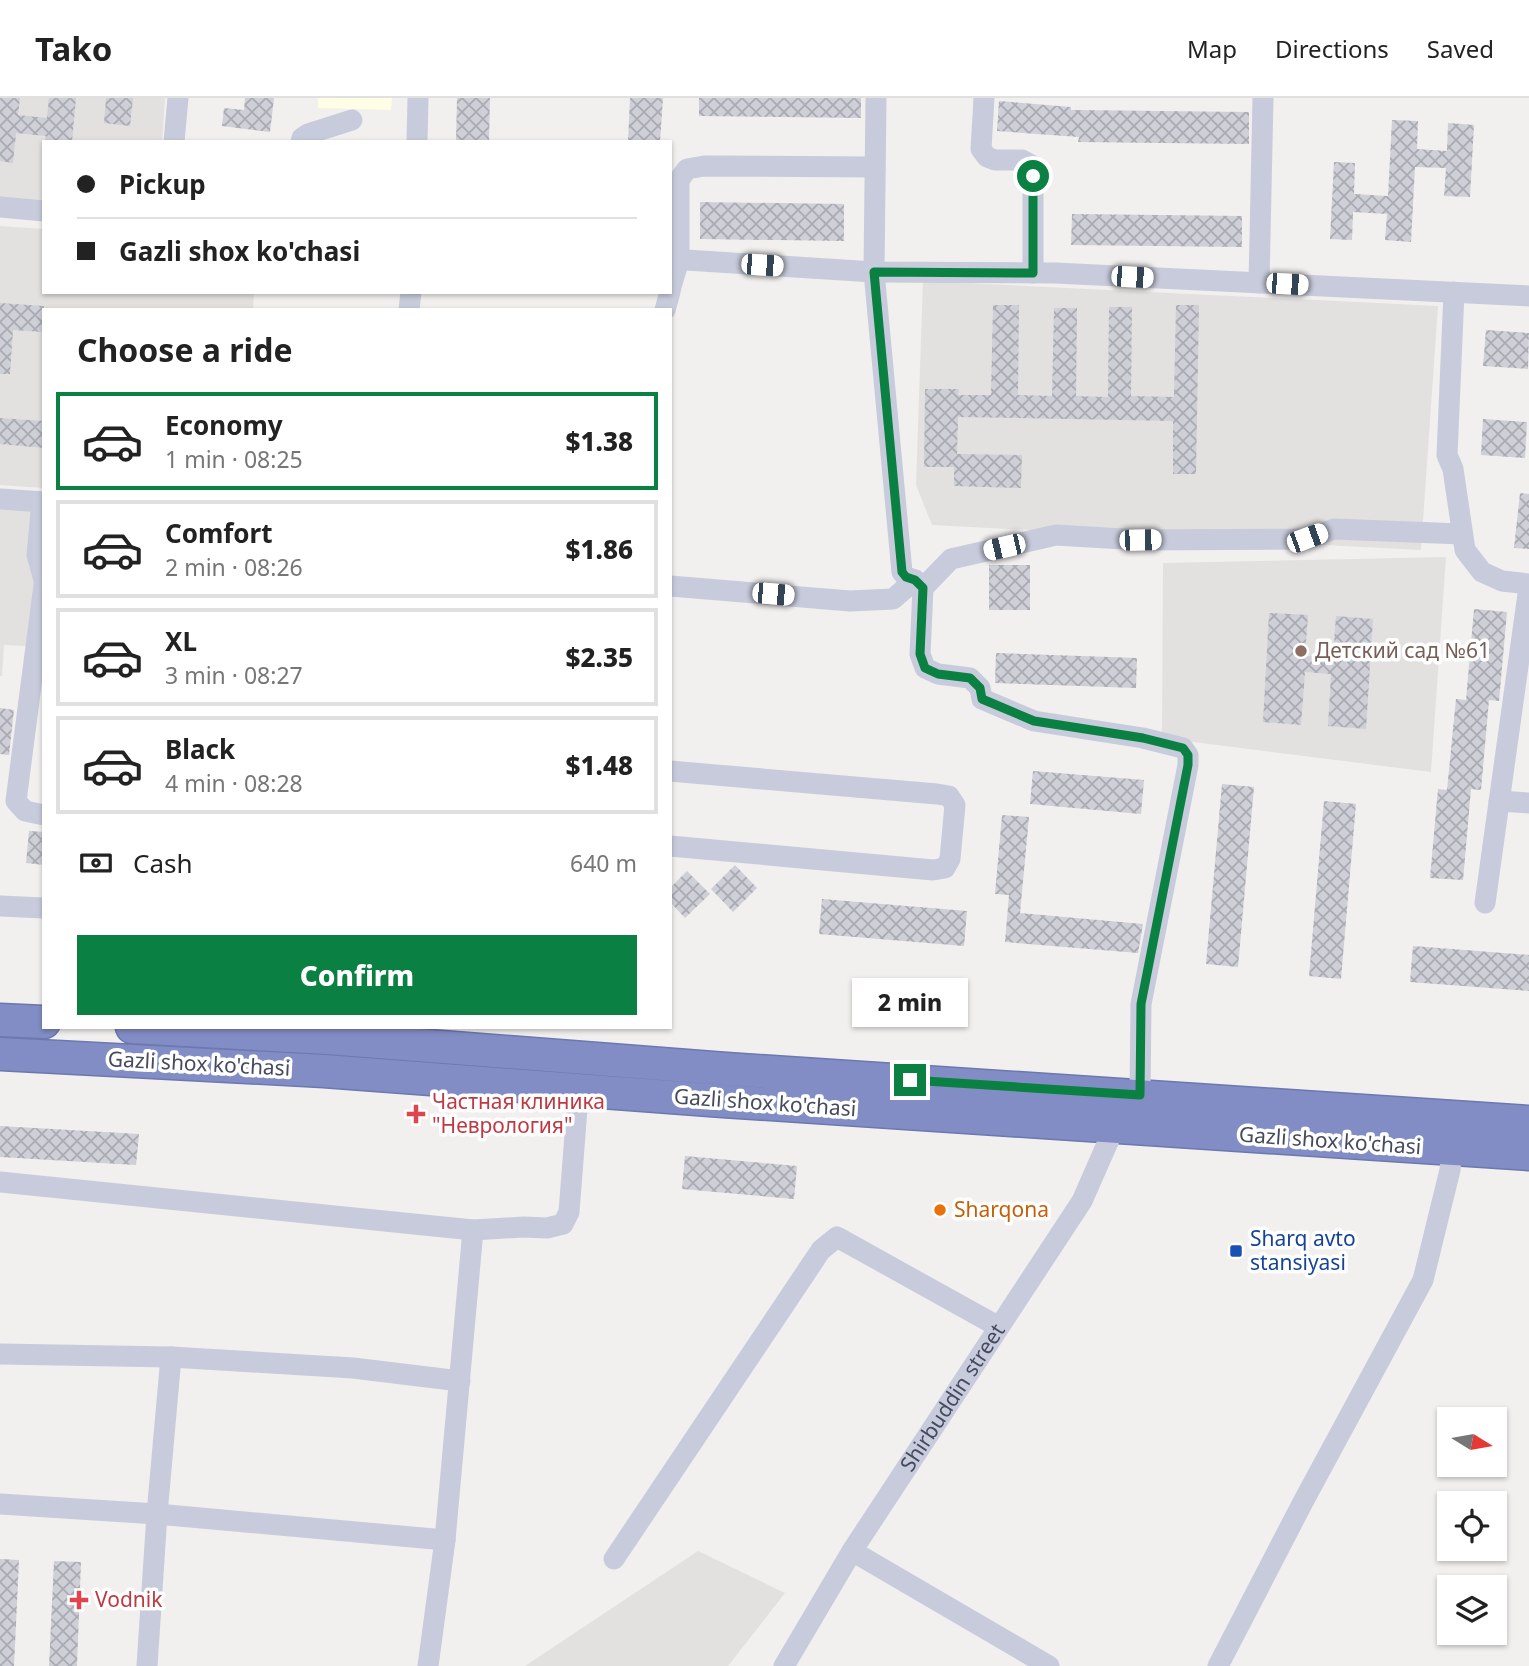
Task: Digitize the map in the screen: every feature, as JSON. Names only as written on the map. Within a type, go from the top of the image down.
[{"type":"highway","points":[[0,1020],[42,1022]]},
{"type":"highway","name":"Gazli shox ko'chasi","points":[[197,1029],[327,1033],[726,1069],[1529,1122]]},
{"type":"highway","name":"Gazli shox ko'chasi","points":[[0,1054],[324,1071],[723,1101],[1529,1154]]},
{"type":"street","points":[[174,140],[178,98]]},
{"type":"street","points":[[417,140],[418,98]]},
{"type":"street","points":[[876,98],[874,272],[902,572],[919,584]]},
{"type":"street","points":[[984,98],[981,149],[987,157],[995,160],[1022,160],[1031,164],[1033,273]]},
{"type":"street","points":[[1259,283],[1263,98]]},
{"type":"street","points":[[302,140],[308,134],[352,120]]},
{"type":"street","points":[[876,167],[704,166],[687,169],[679,180],[674,260],[874,272],[1033,273],[1529,296]]},
{"type":"street","points":[[0,208],[42,211]]},
{"type":"street","points":[[1454,292],[1447,455],[1453,470],[1465,550],[1482,572],[1502,581],[1529,585],[1485,904]]},
{"type":"street","points":[[0,499],[42,502]]},
{"type":"street","points":[[42,511],[37,555],[42,575]]},
{"type":"street","points":[[672,586],[850,601],[893,599],[919,584],[951,559],[1056,534],[1140,540],[1307,538],[1334,529],[1462,534]]},
{"type":"street","points":[[919,584],[920,654],[925,668],[938,674],[970,678],[980,688],[982,699],[1034,721],[1143,738],[1183,748],[1188,755],[1141,1004],[1140,1095]]},
{"type":"street","points":[[42,599],[16,801],[24,811],[42,815]]},
{"type":"street","points":[[672,771],[937,794],[949,796],[955,805],[950,859],[945,868],[933,870],[672,846]]},
{"type":"street","points":[[1499,801],[1529,803]]},
{"type":"street","points":[[0,906],[42,908]]},
{"type":"street","points":[[0,1182],[473,1230],[547,1228],[563,1224],[569,1212],[577,1109]]},
{"type":"street","name":"Shirbuddin street","points":[[784,1666],[852,1551],[1082,1201],[1115,1126]]},
{"type":"street","points":[[1218,1666],[1423,1280],[1450,1170],[1452,1148]]},
{"type":"street","points":[[428,1666],[445,1540],[473,1230]]},
{"type":"street","points":[[614,1559],[821,1250],[837,1237],[999,1327]]},
{"type":"street","points":[[0,1354],[171,1357],[353,1368],[460,1381]]},
{"type":"street","points":[[147,1666],[156,1514],[171,1357]]},
{"type":"street","points":[[0,1504],[156,1514],[445,1540]]},
{"type":"street","points":[[852,1551],[1049,1666]]},
{"type":"shaded area","points":[[0,98],[165,98],[162,140],[42,140],[42,202],[0,200]]},
{"type":"shaded area","points":[[318,98],[392,98],[391,110],[318,108]]},
{"type":"shaded area","points":[[0,226],[42,229],[42,294],[254,294],[253,308],[42,308],[42,488],[0,485]]},
{"type":"shaded area","points":[[923,281],[1438,306],[1421,550],[932,525],[916,485]]},
{"type":"shaded area","points":[[0,509],[34,511],[35,580],[27,646],[4,645],[2,676],[0,676]]},
{"type":"shaded area","name":"Детский сад №61","points":[[1446,557],[1431,772],[1162,738],[1163,563]]},
{"type":"shaded area","points":[[698,1551],[785,1593],[728,1666],[525,1666]]},
{"type":"building","points":[[0,98],[20,98],[18,115],[47,118],[49,98],[76,98],[72,140],[45,140],[46,136],[16,133],[13,163],[0,161]]},
{"type":"building","points":[[106,98],[133,98],[130,126],[104,123]]},
{"type":"building","points":[[245,98],[274,98],[270,132],[222,126],[224,108],[244,110]]},
{"type":"building","points":[[457,98],[490,98],[489,140],[456,140]]},
{"type":"building","points":[[630,98],[663,98],[660,140],[628,140]]},
{"type":"building","points":[[699,98],[861,98],[861,118],[699,116]]},
{"type":"building","points":[[999,101],[1071,107],[1071,110],[1249,112],[1249,144],[1078,142],[1079,137],[997,131]]},
{"type":"building","points":[[1392,120],[1418,121],[1417,149],[1447,151],[1448,123],[1474,125],[1470,197],[1444,196],[1446,168],[1415,167],[1411,242],[1385,240],[1387,214],[1353,212],[1352,240],[1330,239],[1334,162],[1355,163],[1354,194],[1388,196]]},
{"type":"building","points":[[700,202],[844,204],[844,241],[700,239]]},
{"type":"building","points":[[1072,214],[1242,216],[1242,247],[1071,245]]},
{"type":"building","points":[[0,303],[44,306],[42,332],[13,330],[10,374],[0,374]]},
{"type":"building","points":[[993,305],[1019,305],[1018,395],[1052,396],[1054,308],[1077,308],[1076,396],[1108,397],[1109,307],[1132,307],[1131,396],[1174,397],[1176,305],[1199,305],[1196,474],[1173,474],[1173,421],[958,417],[957,454],[1022,455],[1021,488],[954,486],[954,467],[924,467],[925,389],[959,389],[958,395],[991,395]]},
{"type":"building","points":[[1486,330],[1529,333],[1528,369],[1483,366]]},
{"type":"building","points":[[0,418],[42,421],[42,448],[0,444]]},
{"type":"building","points":[[1483,419],[1527,422],[1525,458],[1481,455]]},
{"type":"building","points":[[1520,493],[1529,494],[1529,549],[1514,548]]},
{"type":"building","points":[[989,565],[1030,565],[1030,610],[989,610]]},
{"type":"building","points":[[1474,609],[1507,612],[1499,701],[1489,700],[1481,790],[1471,789],[1463,880],[1430,878],[1438,789],[1447,790],[1456,699],[1466,700]]},
{"type":"building","points":[[1269,613],[1308,615],[1305,656],[1333,657],[1336,616],[1373,619],[1366,729],[1328,726],[1331,674],[1305,672],[1301,725],[1263,722]]},
{"type":"building","points":[[996,653],[1137,658],[1136,688],[995,683]]},
{"type":"building","points":[[0,708],[14,710],[9,755],[0,754]]},
{"type":"building","points":[[1033,771],[1144,780],[1141,814],[1030,804]]},
{"type":"building","points":[[1222,784],[1254,787],[1238,967],[1206,964]]},
{"type":"building","points":[[1324,801],[1356,804],[1341,979],[1309,976]]},
{"type":"building","points":[[1002,815],[1029,817],[1020,913],[1143,924],[1138,953],[1005,942],[1009,895],[995,894]]},
{"type":"building","points":[[29,831],[42,832],[42,865],[26,863]]},
{"type":"building","points":[[735,865],[757,888],[733,912],[711,889]]},
{"type":"building","points":[[687,871],[710,894],[685,918],[672,904],[672,886]]},
{"type":"building","points":[[822,899],[967,911],[964,946],[819,934]]},
{"type":"building","points":[[1413,946],[1529,955],[1529,991],[1410,982]]},
{"type":"building","points":[[0,1126],[139,1134],[136,1165],[0,1157]]},
{"type":"building","points":[[685,1156],[797,1166],[794,1199],[682,1189]]},
{"type":"building","points":[[0,1559],[19,1560],[14,1666],[0,1666]]},
{"type":"building","points":[[54,1561],[81,1562],[77,1666],[49,1666]]},
{"type":"place","name":"Детский сад №61","points":[[1301,651]]},
{"type":"place","name":"Частная клиника \"Неврология\"","points":[[416,1114]]},
{"type":"place","name":"Sharqona","points":[[940,1210]]},
{"type":"place","name":"Sharq avto stansiyasi","points":[[1236,1251]]},
{"type":"place","name":"Vodnik","points":[[79,1600]]},
{"type":"route","points":[[910,1080],[1140,1095],[1141,1004],[1188,765],[1188,755],[1183,748],[1143,738],[1034,721],[982,699],[980,688],[970,678],[938,674],[925,668],[920,654],[923,588],[902,572],[874,272],[1033,273],[1033,176]]}]
